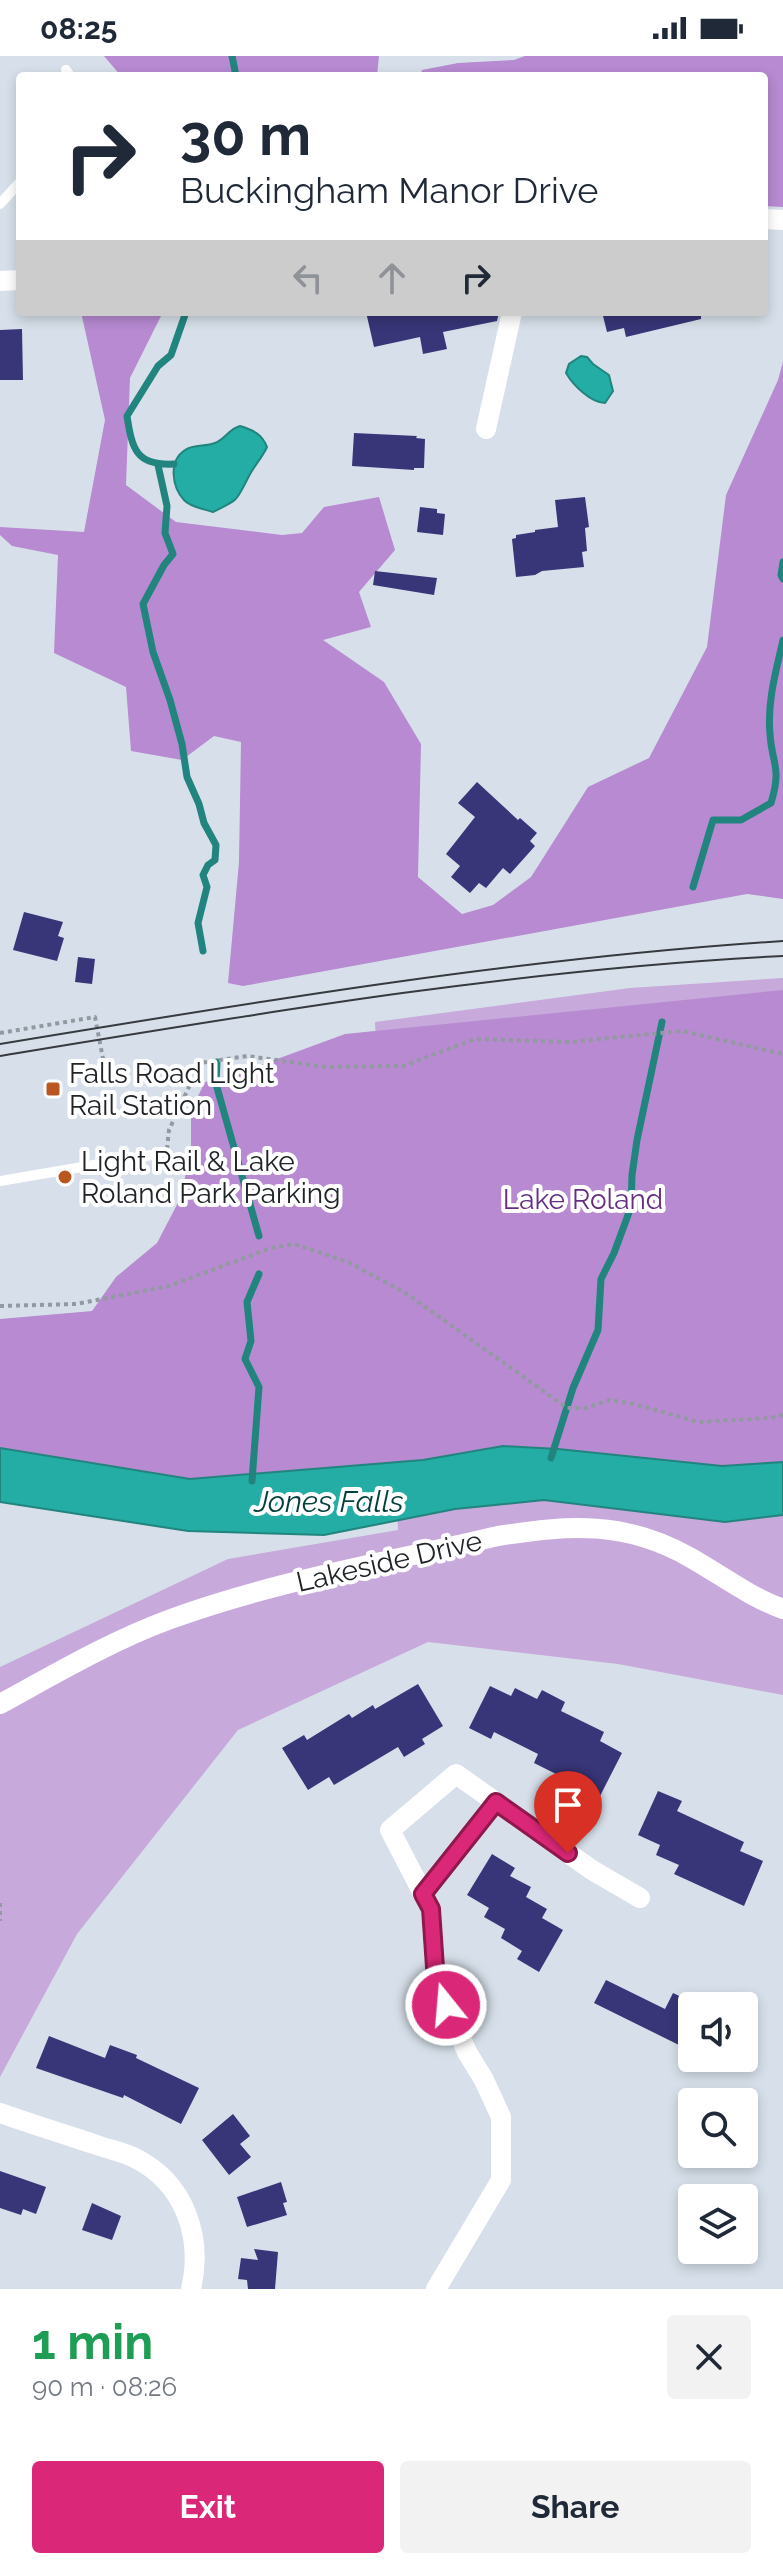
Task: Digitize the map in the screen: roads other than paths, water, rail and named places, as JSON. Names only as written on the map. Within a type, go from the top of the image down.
[{"type":"street","points":[[486,429],[511,316]]},
{"type":"street","name":"Lakeside Drive","points":[[0,1704],[105,1647],[196,1610],[265,1590],[531,1531],[588,1527],[634,1533],[687,1555],[783,1609]]},
{"type":"street","points":[[436,2289],[501,2180],[501,2117],[467,2052],[436,1982],[431,1909],[390,1830],[456,1774],[592,1870],[640,1898]]},
{"type":"street","points":[[423,1894],[496,1802]]},
{"type":"street","points":[[0,2113],[135,2158],[162,2177],[180,2197],[189,2218],[195,2245],[191,2289]]},
{"type":"lane","points":[[0,204],[16,186]]},
{"type":"lane","points":[[0,1181],[152,1155]]},
{"type":"water","points":[[581,356],[587,357],[609,375],[613,391],[605,403],[583,392],[566,373],[569,364]]},
{"type":"water","points":[[240,426],[256,433],[267,447],[239,495],[213,512],[193,506],[180,495],[174,474],[176,461],[185,450],[215,443]]},
{"type":"water","name":"Jones Falls","points":[[503,1446],[722,1466],[783,1462],[783,1515],[725,1522],[544,1500],[455,1509],[324,1535],[188,1531],[0,1502],[0,1448],[190,1479],[423,1460]]},
{"type":"waterway","points":[[232,56],[235,72]]},
{"type":"waterway","points":[[174,464],[151,462],[138,453],[131,438],[127,416],[158,366],[171,355],[185,316]]},
{"type":"waterway","points":[[158,465],[167,506],[165,533],[173,554],[143,604],[153,652],[182,744],[187,777],[204,823],[216,845],[215,860],[203,875],[207,887],[198,923],[203,951]]},
{"type":"waterway","points":[[783,562],[783,579]]},
{"type":"waterway","points":[[693,887],[713,820],[741,820],[771,803],[776,774],[770,710],[783,640]]},
{"type":"waterway","points":[[551,1458],[573,1388],[598,1330],[601,1279],[631,1207],[637,1140],[662,1022]]},
{"type":"waterway","points":[[217,1062],[216,1084],[259,1236]]},
{"type":"waterway","points":[[252,1481],[259,1387],[245,1359],[251,1341],[247,1302],[259,1274]]},
{"type":"tram line","points":[[0,1044],[293,997],[488,970],[783,941]]},
{"type":"tram line","points":[[0,1056],[293,1009],[488,982],[685,962],[783,956]]},
{"type":"place","name":"Falls Road Light Rail Station","points":[[53,1089]]},
{"type":"place","name":"Light Rail & Lake Roland Park Parking","points":[[65,1177]]},
{"type":"park label","name":"Lake Roland","points":[[583,1199]]}]
